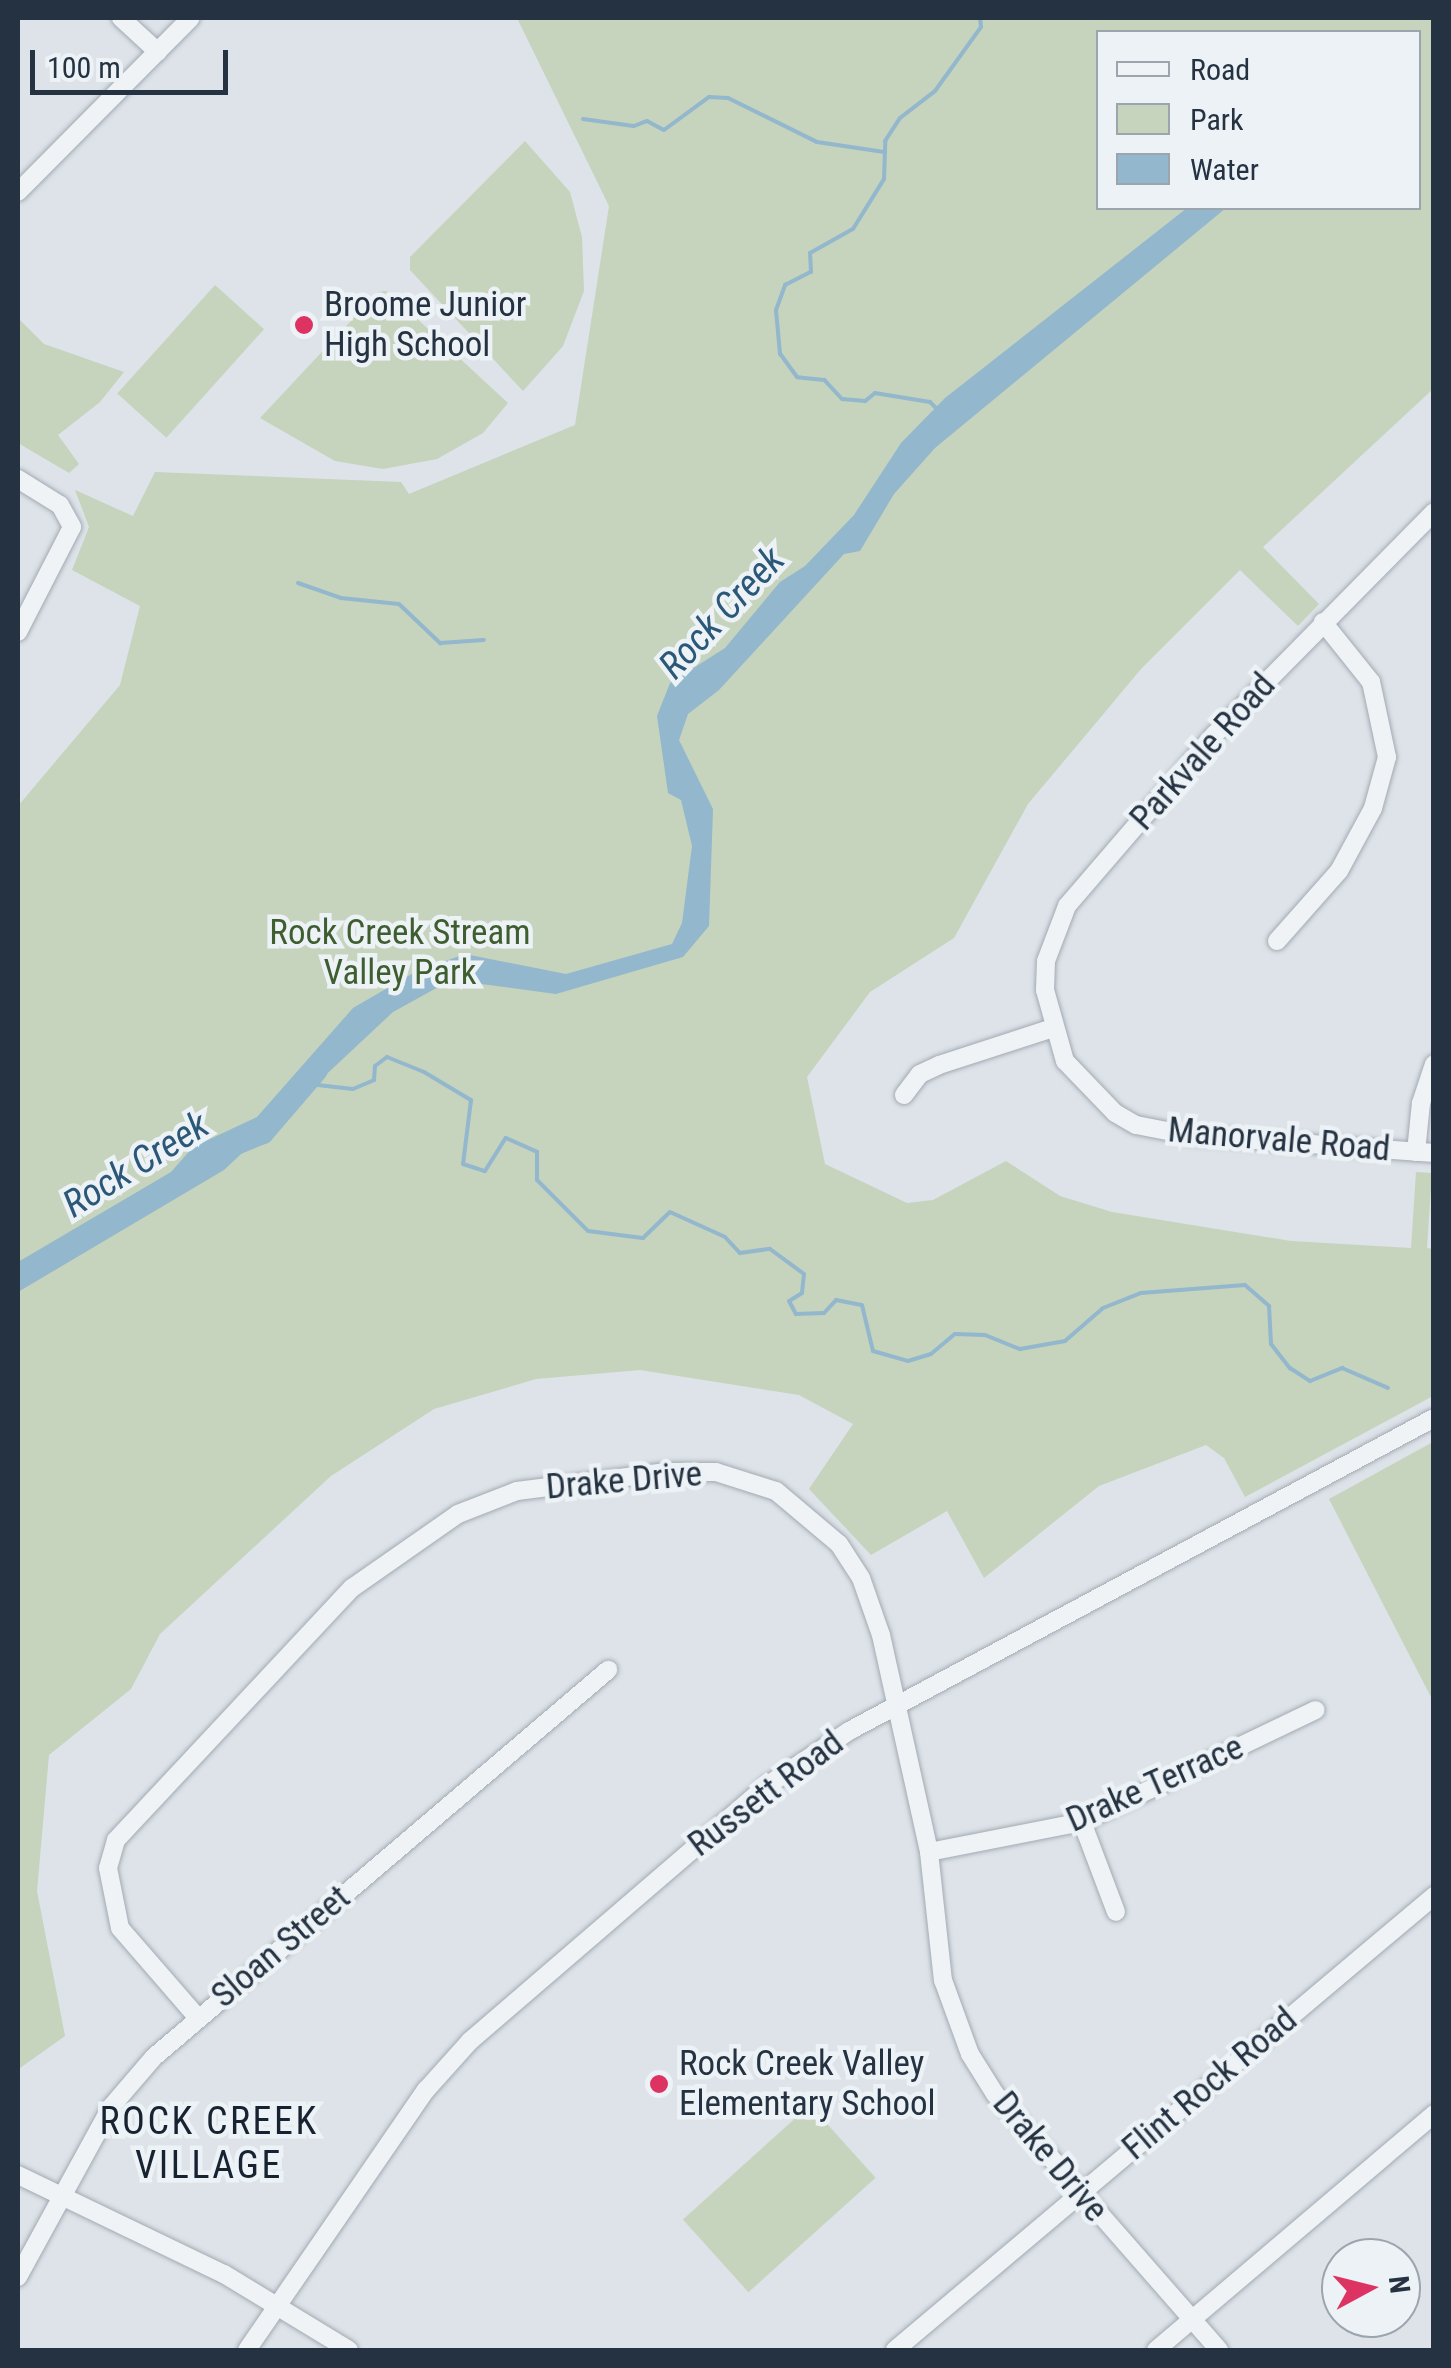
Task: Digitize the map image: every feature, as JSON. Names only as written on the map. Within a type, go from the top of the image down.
[{"type":"street","points":[[121,18],[158,52]]},
{"type":"street","points":[[18,192],[191,18]]},
{"type":"street","points":[[18,478],[60,505],[72,528],[18,632]]},
{"type":"street","name":"Parkvale Road","points":[[1050,1029],[1046,961],[1067,906],[1214,735],[1434,512]]},
{"type":"street","points":[[1278,940],[1339,871],[1373,808],[1388,758],[1371,682],[1322,622]]},
{"type":"street","points":[[904,1096],[920,1074],[938,1065],[1050,1029]]},
{"type":"street","name":"Manorvale Road","points":[[1050,1029],[1082,1083],[1136,1125],[1188,1136],[1425,1153]]},
{"type":"street","points":[[1425,1153],[1420,1103],[1434,1064]]},
{"type":"street","name":"Russett Road","points":[[246,2350],[426,2090],[470,2041],[768,1785],[901,1703],[1434,1418]]},
{"type":"street","name":"Drake Drive","points":[[198,2018],[120,1928],[108,1868],[117,1839],[352,1588],[458,1514],[541,1486],[664,1472],[716,1472],[776,1491],[816,1519],[861,1578],[901,1703],[929,1852],[943,1980],[959,2030],[995,2094],[1218,2350]]},
{"type":"street","name":"Sloan Street","points":[[18,2277],[111,2107],[198,2018],[608,1670]]},
{"type":"street","name":"Drake Terrace","points":[[929,1852],[1082,1822],[1316,1710]]},
{"type":"street","points":[[1082,1822],[1116,1912]]},
{"type":"street","name":"Flint Rock Road","points":[[894,2350],[1434,1896]]},
{"type":"street","points":[[1156,2350],[1434,2114]]},
{"type":"street","points":[[18,2176],[278,2304],[349,2350]]},
{"type":"green space","name":"Rock Creek Stream Valley Park","points":[[517,18],[1433,18],[1433,389],[1263,547],[1319,604],[1298,626],[1240,570],[1141,669],[1028,804],[954,938],[870,992],[807,1077],[825,1164],[907,1203],[933,1200],[1006,1161],[1060,1196],[1112,1212],[1291,1241],[1411,1248],[1416,1172],[1432,1173],[1427,1248],[1434,1249],[1433,1396],[1245,1497],[1224,1458],[1206,1445],[1099,1486],[984,1578],[947,1511],[871,1555],[809,1489],[853,1424],[799,1395],[640,1370],[536,1379],[434,1409],[331,1476],[160,1634],[131,1689],[49,1755],[37,1891],[65,2036],[20,2068],[18,806],[120,685],[140,606],[72,570],[89,527],[75,490],[133,516],[155,472],[401,482],[409,494],[575,425],[609,206]]},
{"type":"green space","points":[[525,141],[570,192],[582,237],[584,291],[563,346],[523,391],[410,270],[410,257]]},
{"type":"green space","points":[[215,285],[264,329],[166,438],[117,393]]},
{"type":"green space","points":[[387,291],[508,403],[483,433],[437,459],[383,469],[335,461],[260,418],[378,292]]},
{"type":"green space","points":[[18,318],[44,344],[124,372],[100,402],[58,435],[79,464],[69,473],[18,443]]},
{"type":"green space","points":[[1433,1442],[1433,1701],[1329,1499]]},
{"type":"green space","points":[[810,2105],[876,2178],[748,2292],[683,2219]]},
{"type":"water","points":[[1184,210],[1224,210],[935,448],[894,494],[860,551],[844,554],[719,690],[688,714],[679,740],[713,809],[709,926],[683,957],[556,994],[451,980],[393,1012],[224,1170],[18,1292],[18,1262],[171,1172],[193,1147],[257,1117],[353,1008],[415,972],[465,954],[566,974],[672,944],[682,923],[692,846],[681,800],[668,793],[657,716],[670,683],[725,648],[780,582],[805,566],[854,515],[901,443],[945,398]]},
{"type":"waterway","points":[[937,409],[930,402],[875,393],[865,401],[842,399],[824,380],[797,377],[780,354],[776,310],[785,285],[811,272],[810,253],[853,229],[884,179],[885,141],[900,118],[935,91],[981,27],[980,18]]},
{"type":"waterway","points":[[583,119],[634,126],[647,121],[664,130],[709,97],[728,98],[817,142],[884,152]]},
{"type":"waterway","points":[[298,583],[341,598],[399,604],[440,643],[484,640]]},
{"type":"waterway","points":[[309,1084],[353,1089],[374,1080],[375,1066],[387,1057],[424,1072],[471,1100],[463,1164],[485,1171],[506,1138],[537,1152],[537,1180],[588,1231],[643,1238],[670,1212],[725,1237],[740,1253],[770,1249],[804,1274],[802,1293],[789,1301],[796,1314],[824,1313],[836,1300],[862,1305],[873,1351],[908,1361],[931,1354],[955,1334],[985,1335],[1020,1349],[1065,1341],[1103,1308],[1141,1293],[1245,1285],[1269,1306],[1271,1344],[1290,1368],[1310,1381],[1342,1368],[1388,1388]]},
{"type":"waterway","name":"Rock Creek","points":[[236,1144],[263,1133],[317,1070]]},
{"type":"place","name":"Broome Junior High School","points":[[304,325]]},
{"type":"place","name":"Rock Creek Valley Elementary School","points":[[659,2084]]},
{"type":"district","name":"ROCK CREEK VILLAGE","points":[[209,2144]]}]
